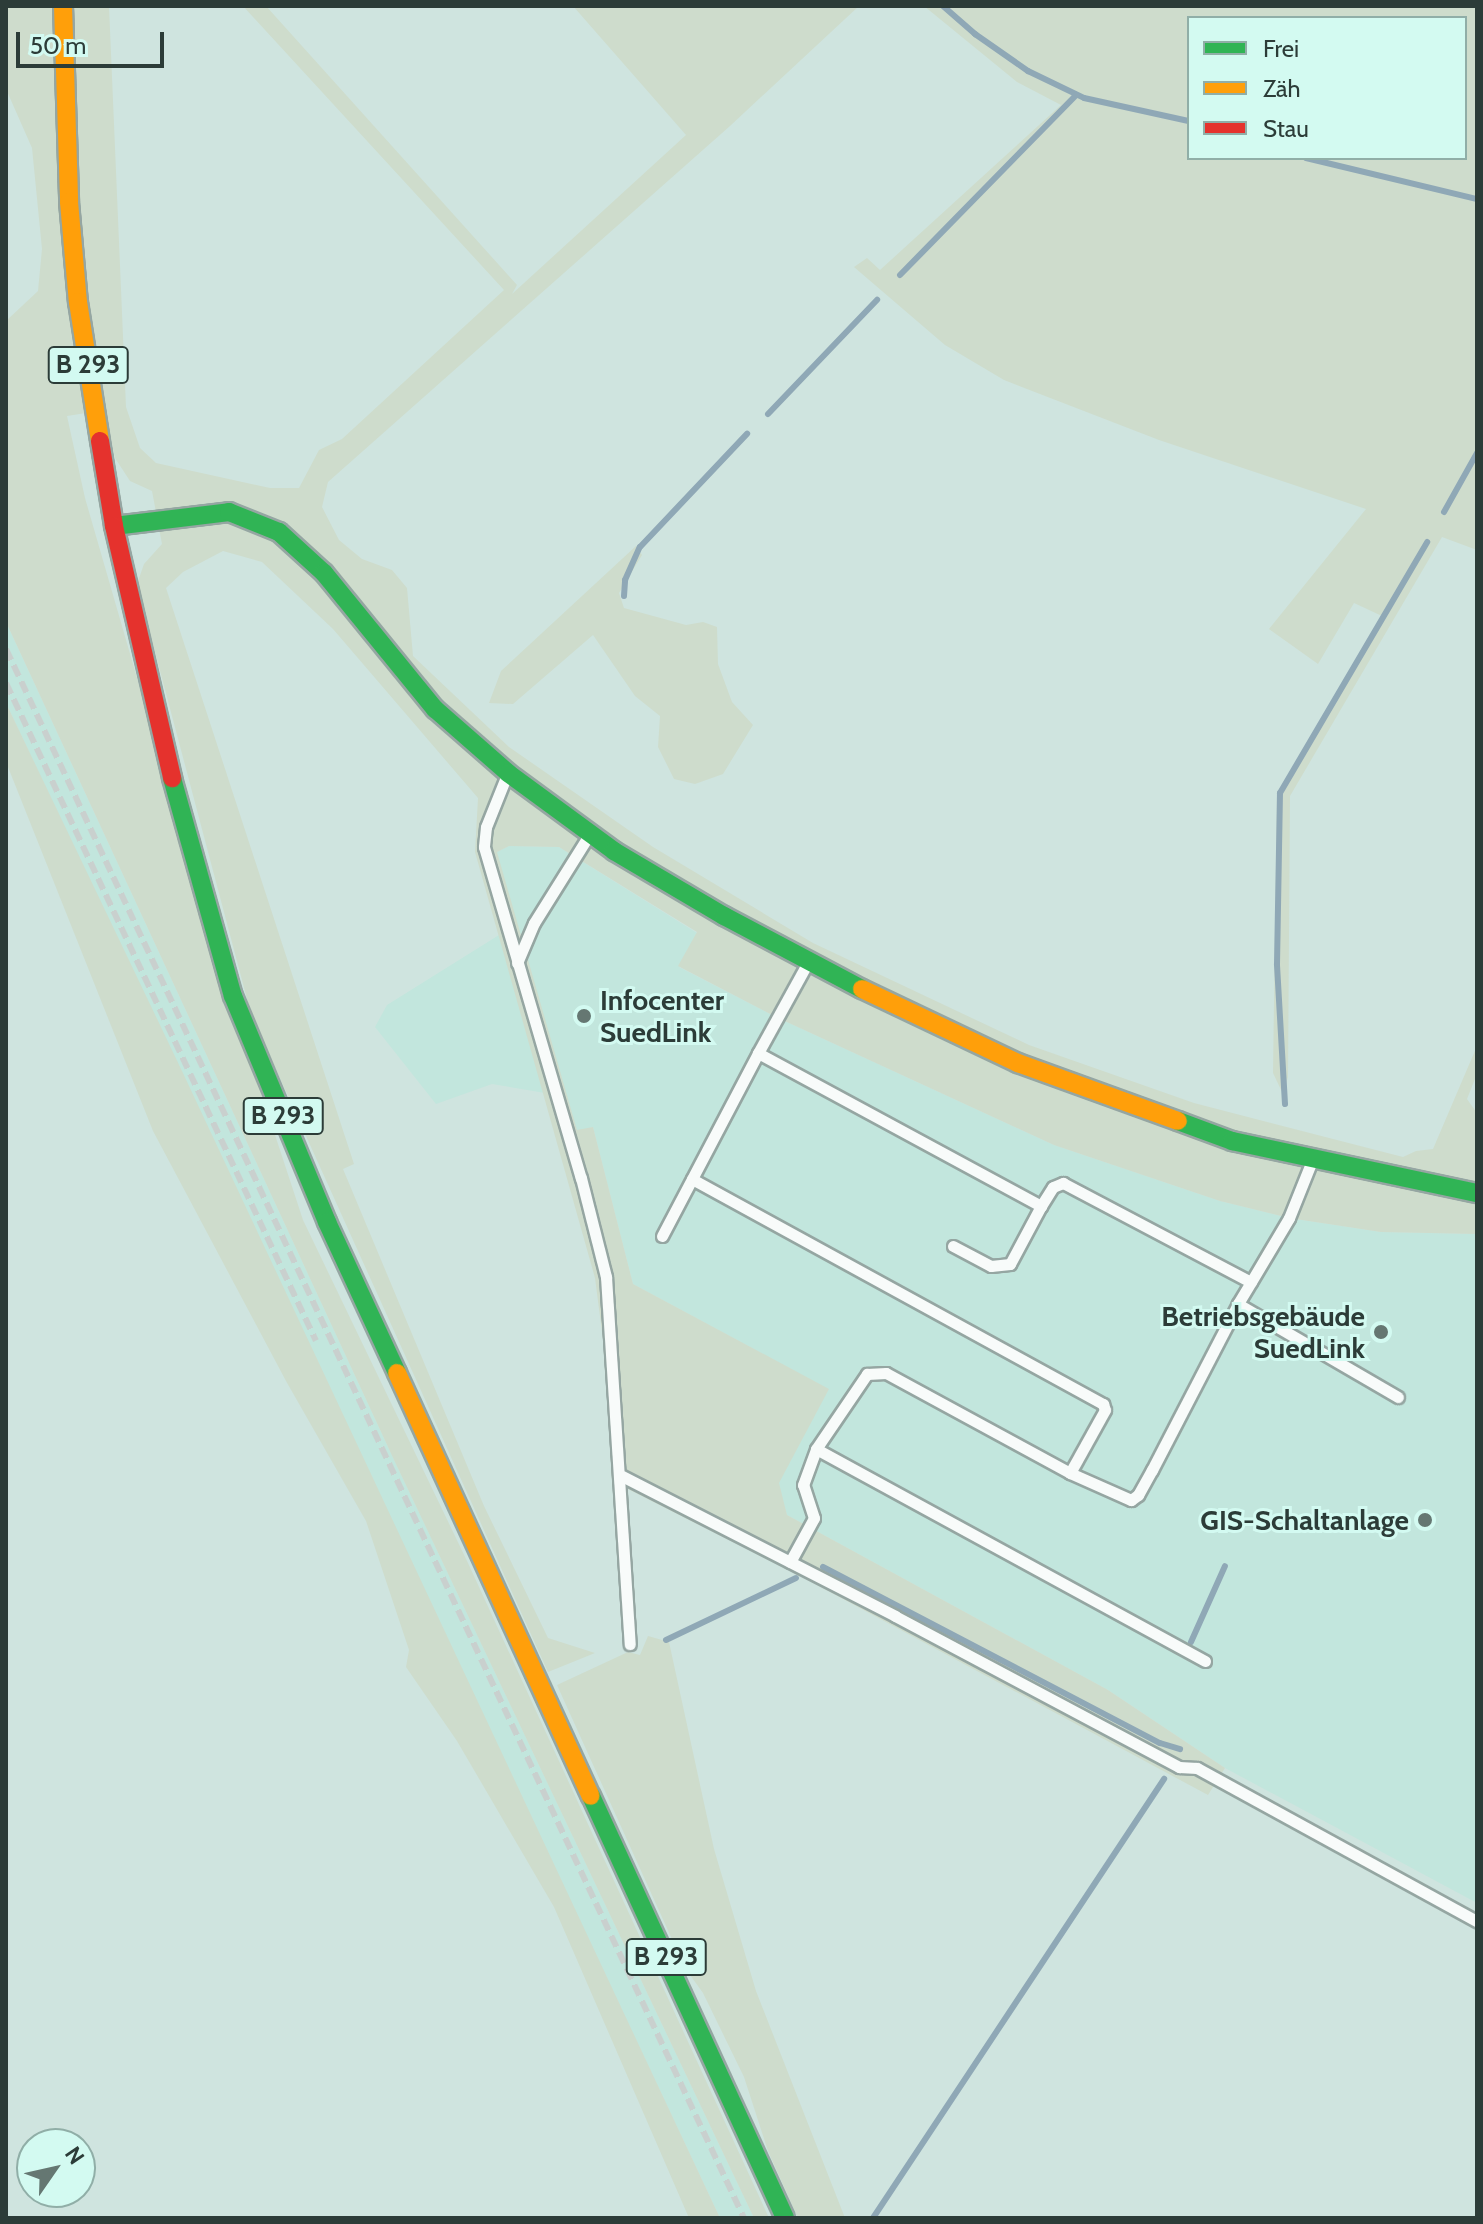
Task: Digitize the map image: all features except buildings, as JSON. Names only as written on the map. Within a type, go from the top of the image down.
[{"type":"main road","name":"B 293","points":[[63,6],[69,202],[78,302],[114,526],[182,823],[233,996],[327,1222],[785,2218]]},
{"type":"main road","points":[[114,526],[182,515],[229,512],[279,532],[324,573],[435,709],[508,773],[641,867],[808,962],[1004,1057],[1232,1141],[1477,1193]]},
{"type":"lane","points":[[508,773],[490,813],[484,847],[581,1178],[606,1277],[622,1476],[630,1644]]},
{"type":"lane","points":[[517,963],[534,923],[590,833]]},
{"type":"lane","points":[[662,1236],[808,962]]},
{"type":"lane","points":[[758,1053],[1041,1206]]},
{"type":"lane","points":[[790,1562],[814,1518],[803,1485],[816,1449],[867,1374],[886,1373],[1070,1473],[1131,1500],[1138,1495],[1238,1304],[1289,1218],[1312,1159]]},
{"type":"lane","points":[[692,1179],[1103,1404],[1105,1410],[1070,1473]]},
{"type":"lane","points":[[953,1246],[991,1266],[1010,1264],[1053,1187],[1063,1183],[1251,1282]]},
{"type":"lane","points":[[1238,1304],[1398,1397]]},
{"type":"lane","points":[[816,1449],[1205,1661]]},
{"type":"lane","points":[[622,1476],[1179,1767],[1197,1768],[1477,1921]]},
{"type":"shaded area","points":[[6,6],[109,6],[126,407],[140,448],[156,463],[270,488],[299,488],[319,450],[342,439],[504,290],[243,6],[266,6],[517,285],[512,294],[686,135],[573,6],[859,6],[730,126],[328,482],[322,507],[339,540],[362,559],[392,570],[407,588],[413,656],[509,747],[653,847],[813,943],[1029,1045],[1194,1103],[1403,1157],[1416,1151],[1433,1149],[1477,1046],[1477,1074],[1467,1099],[1477,1113],[1477,1234],[1381,1232],[1289,1218],[1220,1201],[1054,1145],[776,1017],[678,966],[697,932],[559,847],[509,846],[497,852],[577,1130],[593,1127],[633,1284],[829,1389],[779,1483],[787,1515],[1108,1690],[1225,1768],[1208,1795],[804,1578],[612,1481],[605,1355],[595,1278],[475,852],[478,798],[333,629],[262,562],[223,551],[183,572],[166,588],[354,1164],[343,1169],[484,1506],[548,1638],[595,1653],[548,1672],[251,1014],[137,584],[144,564],[162,544],[152,491],[130,481],[115,458],[105,410],[67,416],[85,498],[226,986],[303,1220],[468,1563],[769,2218],[754,2218],[395,1462],[6,622],[6,321],[38,291],[42,249],[32,148],[6,89]]},
{"type":"shaded area","points":[[924,6],[1477,6],[1477,550],[1442,537],[1290,796],[1288,1077],[1283,1094],[1273,1073],[1277,794],[1382,616],[1354,603],[1318,664],[1269,629],[1366,509],[1159,440],[1004,380],[945,345],[854,267],[867,258],[880,270],[1061,105],[1017,82]]},
{"type":"shaded area","points":[[636,546],[642,555],[619,593],[624,608],[686,625],[703,622],[717,627],[718,664],[732,702],[753,725],[723,774],[695,784],[674,779],[658,747],[660,716],[635,696],[593,635],[513,704],[489,703],[501,671]]},
{"type":"shaded area","points":[[6,622],[395,1462],[754,2218],[720,2218],[6,703]]},
{"type":"shaded area","points":[[6,703],[720,2218],[689,2218],[554,1907],[457,1741],[406,1667],[409,1650],[366,1521],[286,1381],[153,1131],[6,762]]},
{"type":"shaded area","points":[[509,846],[559,847],[697,933],[679,967],[776,1017],[1054,1145],[1220,1201],[1289,1218],[1381,1232],[1477,1234],[1477,1903],[1225,1768],[1108,1690],[787,1515],[778,1483],[828,1389],[633,1284],[593,1127],[577,1131],[497,856],[497,852]]},
{"type":"shaded area","points":[[499,935],[545,1093],[492,1084],[436,1104],[375,1027],[387,1005]]},
{"type":"shaded area","points":[[648,1636],[669,1642],[714,1849],[756,1991],[845,2218],[798,2218],[768,2151],[744,2077],[703,1993],[685,1968],[557,1685],[628,1652],[640,1655]]},
{"type":"waterway","points":[[943,6],[975,34],[1028,71],[1084,98],[1187,121]]},
{"type":"waterway","points":[[900,275],[1076,95]]},
{"type":"waterway","points":[[1314,160],[1477,199]]},
{"type":"waterway","points":[[768,414],[877,300]]},
{"type":"waterway","points":[[624,596],[625,580],[640,547],[747,434]]},
{"type":"waterway","points":[[1444,512],[1477,453]]},
{"type":"waterway","points":[[1285,1104],[1277,964],[1280,793],[1427,542]]},
{"type":"waterway","points":[[1191,1642],[1225,1566]]},
{"type":"waterway","points":[[823,1567],[1160,1743],[1180,1749]]},
{"type":"waterway","points":[[666,1640],[796,1578]]},
{"type":"waterway","points":[[873,2218],[1164,1779]]},
{"type":"railway","points":[[6,649],[744,2218]]},
{"type":"railway","points":[[6,683],[316,1341]]},
{"type":"traffic: fast","points":[[114,526],[229,512],[279,532],[324,573],[435,709],[508,773],[614,851],[724,916],[862,989]]},
{"type":"traffic: fast","points":[[172,778],[233,996],[327,1222],[397,1373]]},
{"type":"traffic: fast","points":[[1178,1121],[1232,1141],[1477,1193]]},
{"type":"traffic: fast","points":[[591,1796],[785,2218]]},
{"type":"traffic: slow","points":[[63,6],[69,202],[78,302],[100,441]]},
{"type":"traffic: slow","points":[[862,989],[1018,1063],[1178,1121]]},
{"type":"traffic: slow","points":[[397,1373],[591,1796]]},
{"type":"traffic: jam","points":[[100,441],[114,526],[172,778]]},
{"type":"place","name":"Infocenter SuedLink","points":[[584,1016]]},
{"type":"place","name":"Betriebsgebäude SuedLink","points":[[1381,1332]]},
{"type":"place","name":"GIS-Schaltanlage","points":[[1425,1520]]}]
